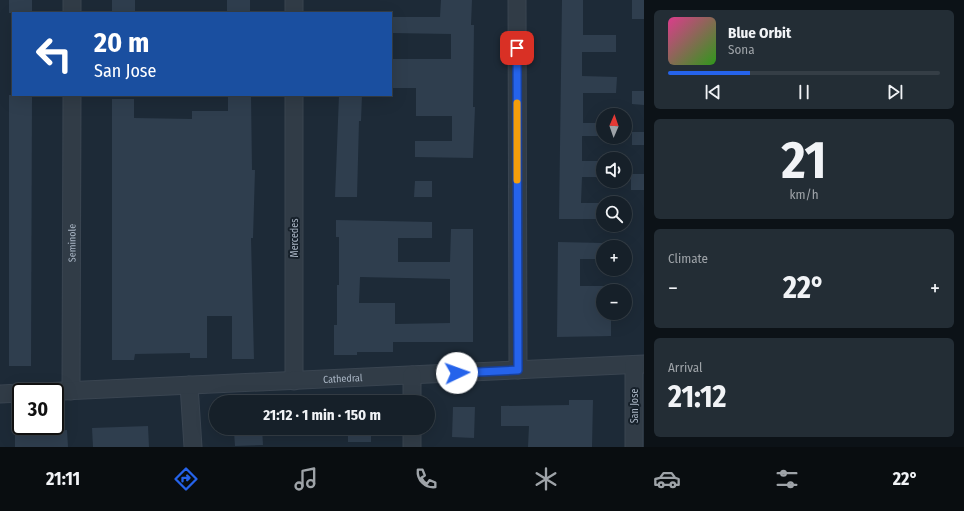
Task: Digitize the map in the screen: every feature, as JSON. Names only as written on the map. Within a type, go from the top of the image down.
[{"type":"street","points":[[72,0],[72,12]]},
{"type":"street","points":[[294,0],[294,12]]},
{"type":"street","points":[[518,0],[518,370]]},
{"type":"street","name":"Seminole","points":[[71,391],[72,96]]},
{"type":"street","name":"Mercedes","points":[[294,96],[294,381]]},
{"type":"street","name":"Cathedral","points":[[64,391],[639,364]]},
{"type":"street","name":"San Jose","points":[[634,447],[639,364]]},
{"type":"street","points":[[412,375],[412,395]]},
{"type":"street","points":[[190,385],[193,447]]},
{"type":"street","points":[[0,394],[12,393]]},
{"type":"street","points":[[412,435],[412,447]]},
{"type":"building","points":[[9,0],[32,0],[32,12],[9,13]]},
{"type":"building","points":[[112,0],[135,0],[135,12],[112,12]]},
{"type":"building","points":[[227,0],[250,0],[250,12],[227,12]]},
{"type":"building","points":[[441,0],[472,0],[471,25],[474,25],[473,107],[475,107],[473,158],[415,157],[415,141],[452,141],[452,116],[416,116],[416,88],[392,88],[392,59],[451,59],[451,34],[392,33],[392,17],[440,17]]},
{"type":"building","points":[[562,0],[583,0],[583,35],[616,35],[616,52],[582,52],[582,76],[617,77],[616,93],[583,93],[583,123],[596,123],[596,136],[582,136],[582,161],[596,161],[596,177],[582,177],[581,203],[596,203],[596,219],[559,219]]},
{"type":"building","points":[[632,0],[644,0],[644,19],[632,19]]},
{"type":"building","points":[[632,91],[644,91],[644,105],[632,104]]},
{"type":"building","points":[[9,95],[12,95],[32,96],[31,366],[9,366]]},
{"type":"building","points":[[228,96],[251,96],[252,170],[255,170],[253,238],[251,238],[254,359],[232,359],[232,316],[207,316],[207,358],[190,358],[190,353],[135,354],[134,360],[112,360],[112,99],[134,99],[134,118],[192,119],[192,111],[228,111]]},
{"type":"building","points":[[339,96],[362,96],[361,121],[359,121],[357,197],[335,197]]},
{"type":"building","points":[[632,132],[644,132],[644,145],[632,144]]},
{"type":"building","points":[[632,174],[644,174],[644,190],[631,190]]},
{"type":"building","points":[[415,181],[432,181],[432,197],[414,197]]},
{"type":"building","points":[[336,220],[432,222],[432,238],[398,238],[398,262],[450,262],[451,229],[473,229],[473,342],[393,342],[393,352],[357,352],[357,355],[334,355],[334,325],[337,325],[337,285],[339,285],[339,237],[336,237]],"holes":[[[360,277],[450,279],[450,323],[395,324],[395,303],[359,303]]]},
{"type":"building","points":[[558,242],[596,243],[596,259],[580,259],[580,286],[596,286],[596,320],[611,320],[611,336],[557,337]]},
{"type":"building","points":[[569,400],[593,400],[592,447],[528,447],[529,426],[501,426],[501,406],[569,405]]},
{"type":"building","points":[[453,407],[475,407],[474,438],[452,437]]},
{"type":"building","points":[[148,426],[149,447],[93,447],[92,428]]},
{"type":"building","points":[[64,430],[67,430],[68,447],[15,447],[15,435],[64,435]]},
{"type":"building","points":[[234,435],[262,435],[263,445],[235,446]]},
{"type":"building","points":[[348,435],[371,435],[371,442],[348,442]]},
{"type":"slow traffic","points":[[517,103],[517,180]]},
{"type":"route","points":[[457,373],[518,370],[517,48]]}]
